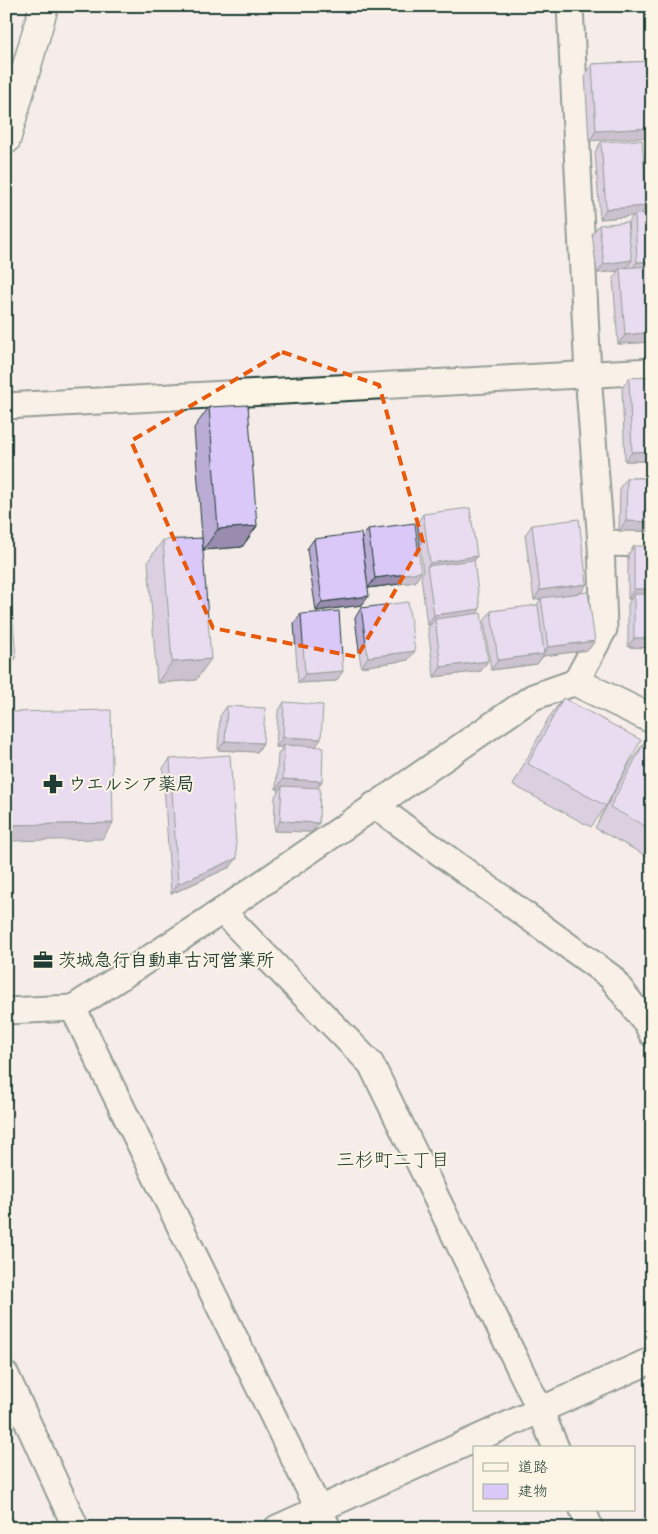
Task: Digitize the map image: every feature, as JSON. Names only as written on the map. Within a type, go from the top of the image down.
[{"type":"main road","points":[[6,140],[44,6]]},
{"type":"main road","points":[[576,682],[652,719]]},
{"type":"street","points":[[6,1011],[73,1008],[222,911],[533,697],[576,682],[604,629],[588,374],[570,6]]},
{"type":"street","points":[[6,406],[652,371]]},
{"type":"street","points":[[600,544],[652,544]]},
{"type":"street","points":[[374,805],[611,977],[647,1024],[652,1034]]},
{"type":"street","points":[[222,911],[371,1064],[540,1410],[555,1446]]},
{"type":"street","points":[[73,1008],[323,1519]]},
{"type":"street","points":[[277,1528],[323,1519],[540,1410],[652,1360]]},
{"type":"street","points":[[6,1375],[76,1528]]},
{"type":"street","points":[[584,1512],[590,1528]]},
{"type":"highlighted area","points":[[282,352],[379,385],[423,542],[357,657],[213,628],[131,441]]},
{"type":"building","points":[[652,61],[652,128],[596,131],[592,64]]},
{"type":"building","points":[[642,140],[647,206],[606,209],[601,142]]},
{"type":"building","points":[[652,213],[652,261],[637,262],[635,214]]},
{"type":"building","points":[[627,222],[632,260],[604,264],[599,225]]},
{"type":"building","points":[[652,266],[652,332],[625,335],[620,268]]},
{"type":"building","points":[[652,377],[652,451],[632,452],[629,378]]},
{"type":"building","points":[[248,405],[257,526],[218,529],[209,407]]},
{"type":"building","points":[[627,478],[652,478],[652,522],[626,521]]},
{"type":"building","points":[[470,508],[477,556],[430,563],[423,514]]},
{"type":"building","points":[[579,519],[587,584],[540,590],[532,525]]},
{"type":"building","points":[[415,523],[421,572],[375,578],[368,529]]},
{"type":"building","points":[[361,533],[369,596],[322,602],[314,539]]},
{"type":"building","points":[[202,538],[211,659],[172,662],[163,540]]},
{"type":"building","points":[[634,546],[652,546],[652,589],[634,589]]},
{"type":"building","points":[[6,559],[8,559],[16,658],[6,659]]},
{"type":"building","points":[[474,560],[480,609],[434,615],[427,566]]},
{"type":"building","points":[[588,592],[595,641],[548,647],[541,598]]},
{"type":"building","points":[[634,594],[652,594],[652,638],[634,638]]},
{"type":"building","points":[[408,602],[415,651],[368,657],[361,608]]},
{"type":"building","points":[[538,605],[544,654],[498,660],[491,611]]},
{"type":"building","points":[[339,611],[343,671],[305,674],[301,614]]},
{"type":"building","points":[[481,613],[488,661],[441,667],[435,619]]},
{"type":"building","points":[[563,698],[641,740],[606,806],[528,764]]},
{"type":"building","points":[[284,702],[323,705],[321,739],[283,737]]},
{"type":"building","points":[[227,706],[265,708],[263,743],[225,741]]},
{"type":"building","name":"ウエルシア薬局","points":[[111,710],[113,823],[6,825],[6,712]]},
{"type":"building","points":[[645,741],[652,745],[652,830],[610,807]]},
{"type":"building","points":[[284,745],[323,747],[322,781],[283,779]]},
{"type":"building","points":[[230,755],[237,858],[178,884],[170,759]]},
{"type":"building","points":[[282,786],[320,788],[319,823],[280,821]]},
{"type":"place","name":"ウエルシア薬局","points":[[53,784]]},
{"type":"place","name":"茨城急行自動車古河営業所","points":[[43,960]]},
{"type":"district","name":"三杉町二丁目","points":[[393,1160]]}]
